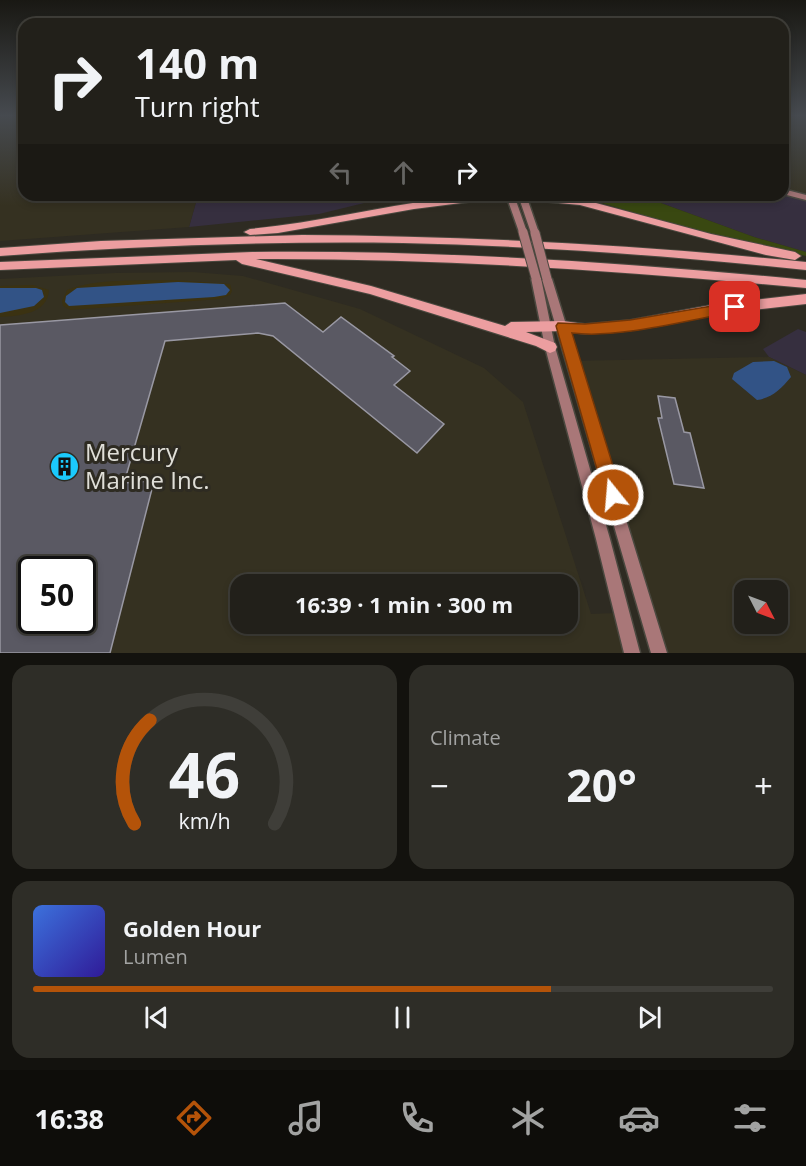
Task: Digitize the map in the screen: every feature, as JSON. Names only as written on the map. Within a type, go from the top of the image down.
[{"type":"highway","points":[[0,252],[268,230],[455,201]]},
{"type":"highway","points":[[579,201],[757,250],[806,258]]},
{"type":"highway","points":[[87,246],[228,240],[430,240],[613,249],[806,266]]},
{"type":"highway","points":[[0,266],[223,255],[469,258],[627,267],[806,284]]},
{"type":"highway","points":[[223,255],[371,290],[488,325],[550,347]]},
{"type":"highway","points":[[488,325],[515,328],[563,326],[585,329],[630,325],[711,310],[806,299]]},
{"type":"main road","points":[[789,193],[806,198]]},
{"type":"main road","points":[[518,201],[550,347],[632,653]]},
{"type":"main road","points":[[519,201],[535,233],[659,653]]},
{"type":"shaded area","points":[[0,145],[18,145],[18,201],[196,201],[189,227],[0,241]]},
{"type":"shaded area","points":[[789,145],[806,145],[806,194],[789,190]]},
{"type":"shaded area","points":[[789,193],[806,198],[806,252],[754,237],[655,201],[789,201]]},
{"type":"shaded area","points":[[196,201],[372,201],[319,214],[189,227]]},
{"type":"shaded area","points":[[193,272],[243,276],[360,309],[484,368],[523,402],[591,614],[615,613],[624,653],[0,653],[0,279],[115,273]]},
{"type":"shaded area","points":[[798,329],[806,332],[806,375],[769,357],[763,349]]},
{"type":"shaded area","points":[[769,357],[806,375],[806,653],[666,653],[572,361]]},
{"type":"green space","points":[[595,201],[655,201],[754,237],[806,252],[806,256],[696,231]]},
{"type":"sand","points":[[175,280],[230,284],[232,291],[230,295],[220,299],[70,310],[63,306],[62,301],[67,290],[78,286],[119,281]]},
{"type":"sand","points":[[33,285],[49,290],[47,298],[38,309],[15,316],[0,317],[0,286]]},
{"type":"water","points":[[178,282],[224,284],[230,290],[226,295],[214,297],[69,306],[65,302],[66,296],[77,288]]},
{"type":"water","points":[[0,288],[36,288],[42,290],[44,297],[34,306],[0,313]]},
{"type":"water","points":[[774,361],[787,367],[791,377],[772,395],[757,400],[732,379],[734,373],[753,362]]},
{"type":"building","name":"Mercury Marine Inc.","points":[[285,303],[323,332],[341,317],[394,356],[392,357],[410,371],[394,385],[444,424],[417,453],[273,336],[258,333],[165,341],[124,483],[154,481],[110,653],[0,653],[0,325]]},
{"type":"building","points":[[658,396],[675,398],[684,432],[690,433],[704,488],[674,484],[658,418],[662,418]]},
{"type":"place","name":"Mercury Marine Inc.","points":[[64,467]]},
{"type":"route","points":[[613,495],[563,326],[585,329],[630,325],[735,307]]}]
